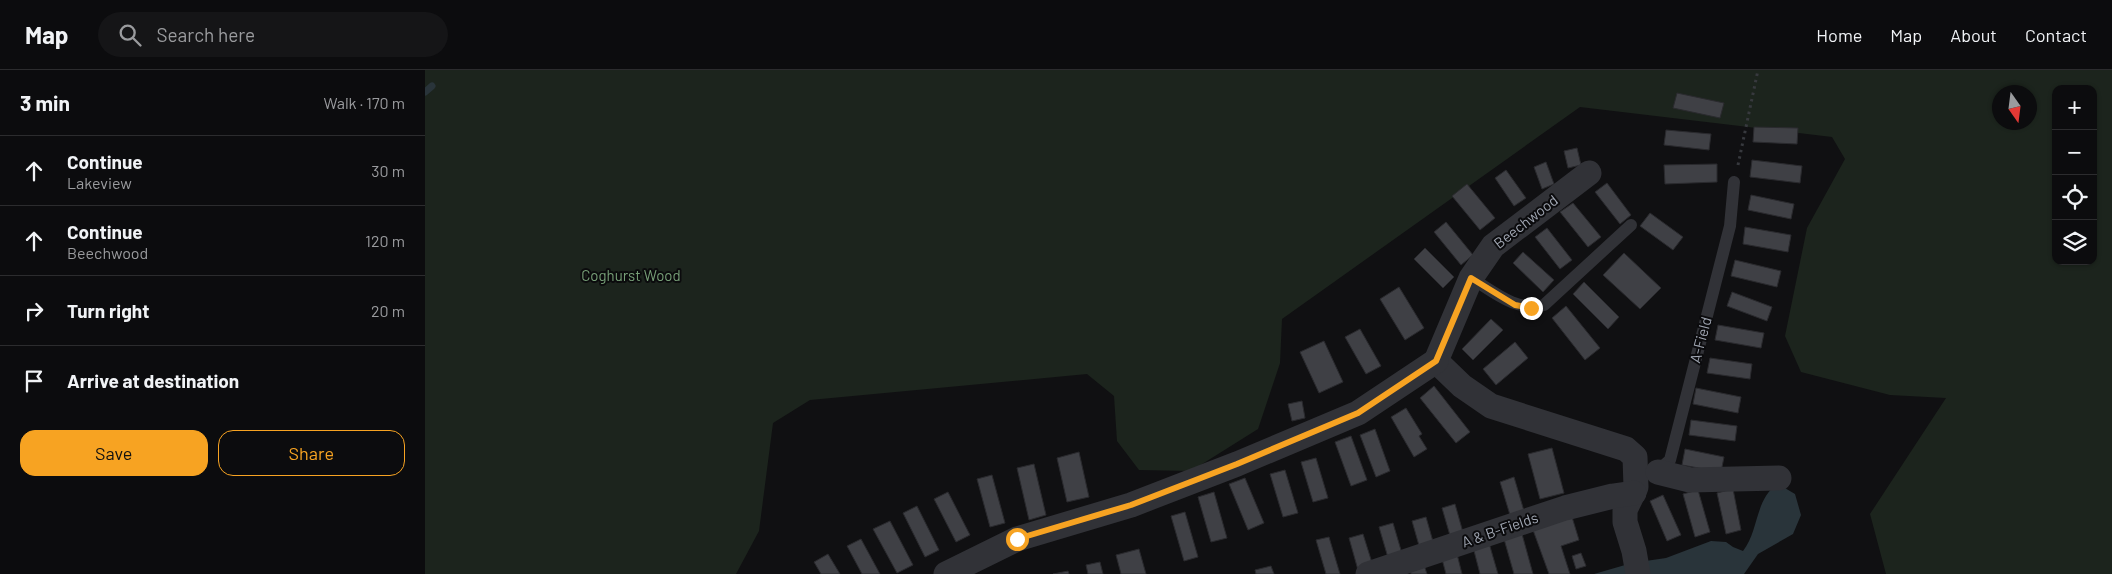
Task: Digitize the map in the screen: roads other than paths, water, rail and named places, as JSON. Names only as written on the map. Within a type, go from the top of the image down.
[{"type":"street","name":"Beechwood","points":[[1436,361],[1471,278],[1493,246],[1589,173]]},
{"type":"street","points":[[946,574],[1017,539],[1131,505],[1237,464],[1358,413],[1436,361],[1462,386],[1491,406],[1626,449],[1635,457],[1643,479]]},
{"type":"street","points":[[1643,479],[1779,478]]},
{"type":"street","points":[[1636,563],[1625,522],[1625,510],[1643,479]]},
{"type":"street","name":"A & B-Fields","points":[[1368,574],[1565,508],[1613,496],[1643,479]]},
{"type":"lane","name":"A-Field","points":[[1643,479],[1670,460],[1730,226],[1734,182]]},
{"type":"lane","points":[[1471,278],[1515,305],[1531,308],[1544,305],[1631,226]]},
{"type":"waterway","points":[[425,92],[432,86]]},
{"type":"park label","name":"Coghurst Wood","points":[[631,276]]}]
